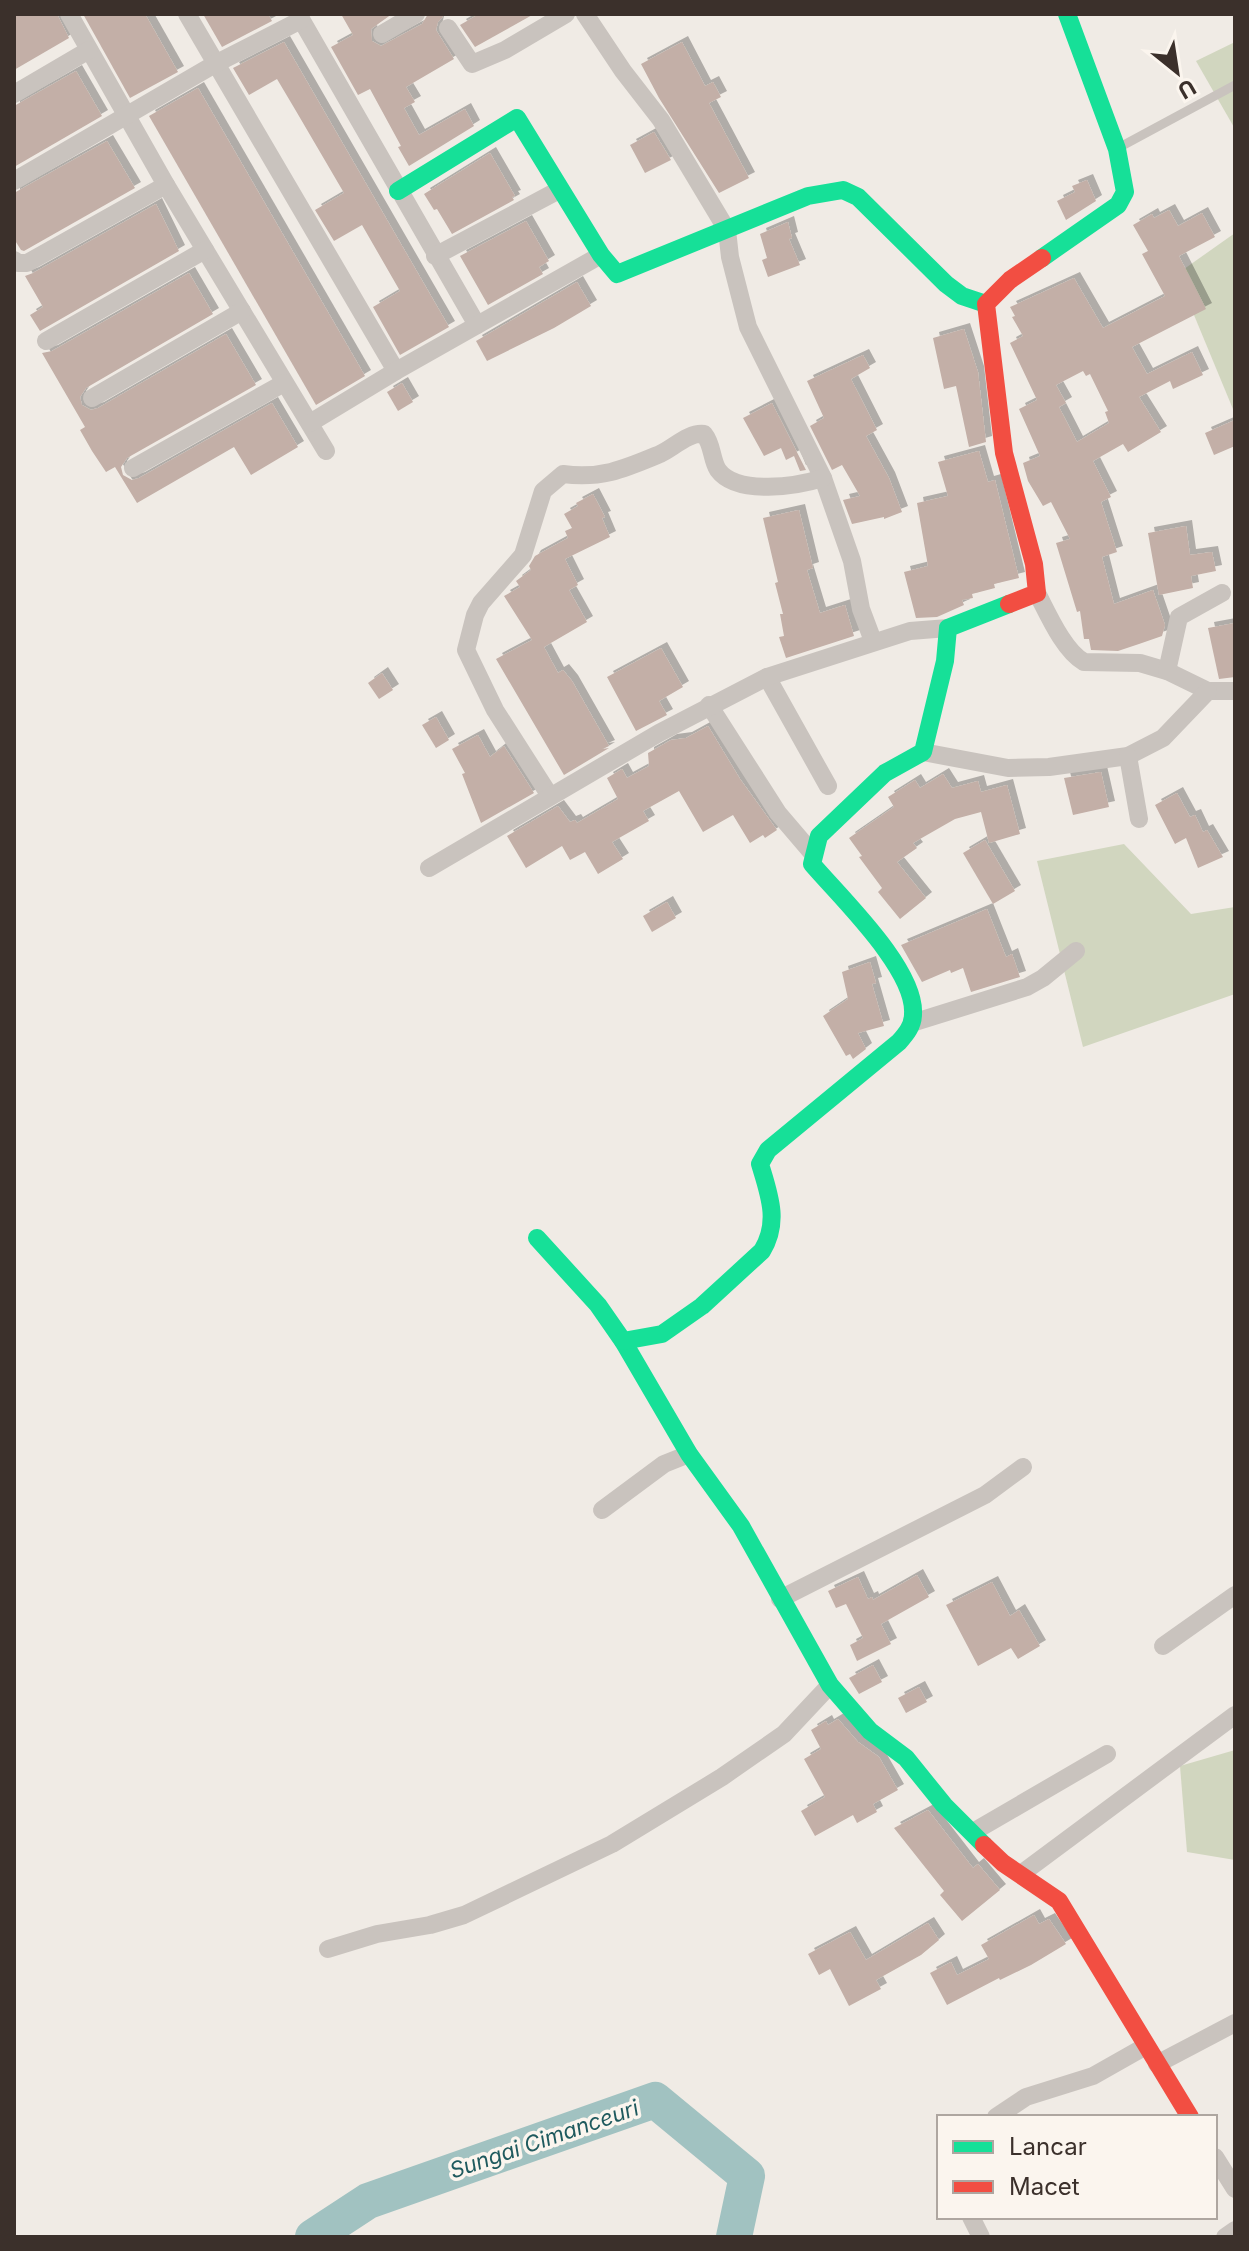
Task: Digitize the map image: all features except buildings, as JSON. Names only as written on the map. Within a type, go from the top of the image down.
[{"type":"street","points":[[69,14],[166,185],[326,451]]},
{"type":"street","points":[[187,14],[396,371]]},
{"type":"street","points":[[382,34],[416,14]]},
{"type":"street","points":[[448,28],[472,64],[505,50],[566,14]]},
{"type":"street","points":[[585,14],[661,120],[727,230],[730,257],[748,327],[823,478],[852,561],[861,609],[873,641]]},
{"type":"street","points":[[986,304],[1004,285],[1089,227],[1123,199],[1125,183],[1117,149],[1067,14]]},
{"type":"street","points":[[14,181],[300,17],[477,325]]},
{"type":"street","points":[[14,94],[89,50]]},
{"type":"street","points":[[398,191],[517,118],[559,190],[613,271],[621,274],[808,196],[843,190],[852,192],[946,284],[962,296],[986,304]]},
{"type":"street","points":[[14,260],[27,263],[166,185]]},
{"type":"street","points":[[435,256],[559,190]]},
{"type":"street","points":[[46,341],[205,250]]},
{"type":"street","points":[[310,423],[601,255]]},
{"type":"street","points":[[986,304],[1004,453],[1034,564],[1037,593],[1056,630],[1077,659],[1084,662],[1140,663],[1167,671],[1208,691],[1235,691]]},
{"type":"street","points":[[92,398],[242,311]]},
{"type":"street","points":[[133,468],[284,383]]},
{"type":"street","points":[[550,796],[495,710],[466,650],[481,603],[523,555],[543,491],[563,474],[590,477],[607,474],[661,453],[697,433],[707,437],[717,468],[733,481],[752,486],[799,486],[823,478]]},
{"type":"street","points":[[429,868],[709,705],[767,677],[873,641],[910,631],[948,628],[1037,593]]},
{"type":"street","points":[[1167,671],[1179,617],[1222,593]]},
{"type":"street","points":[[923,752],[945,661],[948,628]]},
{"type":"street","points":[[767,677],[828,786]]},
{"type":"street","points":[[623,1341],[662,1334],[702,1306],[762,1251],[770,1242],[773,1217],[760,1164],[762,1158],[899,1042],[912,1023],[913,1009],[888,953],[812,864],[819,836],[885,773],[923,752],[1008,768],[1049,767],[1128,756],[1163,738],[1208,691]]},
{"type":"street","points":[[709,705],[778,813],[813,854]]},
{"type":"street","points":[[1128,756],[1139,819]]},
{"type":"street","points":[[912,1023],[1027,987],[1076,951]]},
{"type":"street","points":[[537,1238],[598,1305],[623,1341],[689,1454],[741,1526],[830,1685],[870,1731],[906,1758],[922,1781],[1003,1863],[1059,1901],[1189,2115]]},
{"type":"street","points":[[602,1510],[664,1464],[689,1454]]},
{"type":"street","points":[[780,1599],[972,1502],[1023,1467]]},
{"type":"street","points":[[1163,1646],[1235,1595]]},
{"type":"street","points":[[328,1949],[377,1934],[430,1925],[464,1915],[612,1844],[722,1777],[784,1734],[830,1685]]},
{"type":"street","points":[[1021,1874],[1235,1715]]},
{"type":"street","points":[[973,1832],[1107,1754]]},
{"type":"street","points":[[1157,2064],[1235,2023]]},
{"type":"street","points":[[999,2115],[1026,2097],[1093,2076],[1146,2046]]},
{"type":"street","points":[[1217,2160],[1235,2189]]},
{"type":"street","points":[[972,2219],[981,2237]]},
{"type":"street","points":[[1225,2237],[1235,2230]]},
{"type":"lane","points":[[1117,149],[1235,85]]},
{"type":"green space","points":[[1235,42],[1235,129],[1196,61]]},
{"type":"green space","points":[[1235,233],[1235,414],[1177,274]]},
{"type":"green space","points":[[1124,844],[1191,914],[1235,907],[1235,994],[1083,1047],[1037,861]]},
{"type":"green space","points":[[1235,1750],[1235,1860],[1187,1852],[1180,1766]]},
{"type":"waterway","name":"Sungai Cimanceuri","points":[[313,2237],[368,2201],[655,2100],[747,2176],[734,2237]]},
{"type":"traffic: fast","points":[[1042,258],[1118,205],[1125,192],[1117,149],[1067,14]]},
{"type":"traffic: fast","points":[[398,191],[517,118],[601,255],[617,274],[808,196],[843,190],[858,197],[946,284],[962,296],[986,304]]},
{"type":"traffic: fast","points":[[623,1341],[662,1334],[702,1306],[762,1251],[772,1219],[760,1164],[768,1150],[899,1042],[909,1030],[913,1014],[911,996],[890,955],[812,864],[819,836],[885,773],[923,752],[945,661],[948,628],[1009,604]]},
{"type":"traffic: fast","points":[[537,1238],[598,1305],[623,1341],[689,1454],[741,1526],[830,1685],[870,1731],[906,1758],[944,1805],[984,1845]]},
{"type":"traffic: jam","points":[[1009,604],[1037,593],[1034,564],[1004,453],[986,304],[1010,280],[1042,258]]},
{"type":"traffic: jam","points":[[984,1845],[1003,1863],[1059,1901],[1189,2115]]}]
